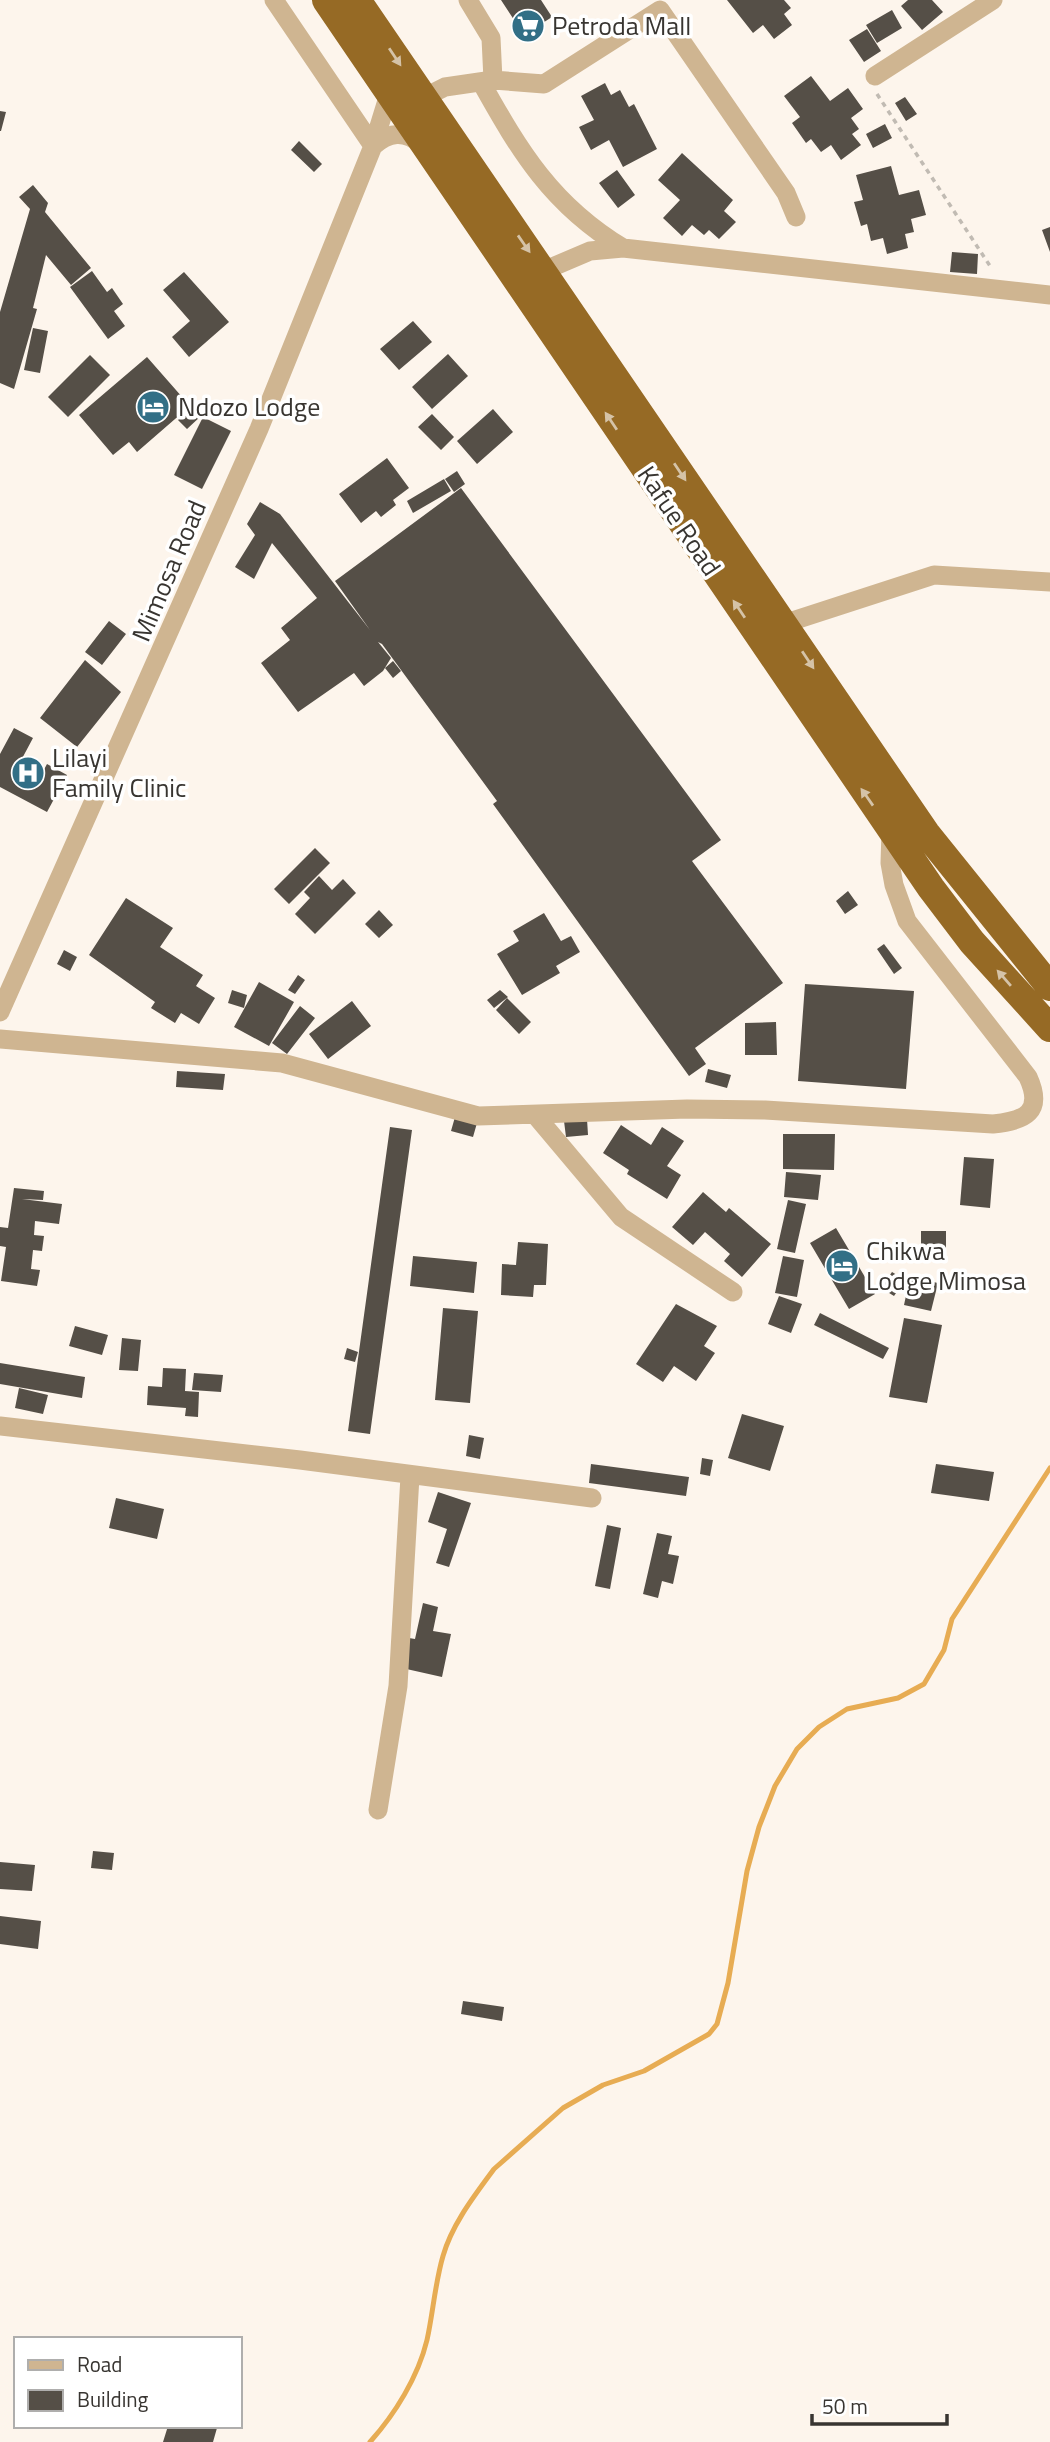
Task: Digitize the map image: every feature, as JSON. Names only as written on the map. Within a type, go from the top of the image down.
[{"type":"highway","name":"Kafue Road","points":[[326,0],[891,831],[972,942],[1050,1028]]},
{"type":"highway","name":"Kafue Road","points":[[357,0],[926,833],[1050,987]]},
{"type":"street","points":[[274,0],[373,146],[384,136],[398,133],[413,137],[424,147]]},
{"type":"street","points":[[468,0],[491,38],[487,81],[520,153],[575,215],[622,248]]},
{"type":"street","points":[[875,76],[993,0]]},
{"type":"street","points":[[423,98],[445,88],[487,81],[544,84],[662,5],[786,193],[796,218]]},
{"type":"street","name":"Mimosa Road","points":[[0,1012],[259,429],[373,146],[389,94]]},
{"type":"street","points":[[543,271],[590,251],[622,248],[1050,295]]},
{"type":"street","points":[[783,624],[934,575],[1050,582]]},
{"type":"street","points":[[0,1039],[282,1063],[478,1116],[687,1109],[765,1110],[993,1124],[1012,1122],[1029,1112],[1035,1097],[1028,1077],[919,940],[902,912],[890,863],[891,831]]},
{"type":"street","points":[[536,1116],[621,1217],[733,1292]]},
{"type":"street","points":[[0,1426],[300,1460],[592,1498]]},
{"type":"street","points":[[378,1810],[398,1686],[410,1476]]},
{"type":"path","points":[[875,76],[871,81],[873,89],[986,258],[993,275],[989,288]]},
{"type":"building","name":"Petroda Mall","points":[[501,0],[541,0],[552,17],[524,35]]},
{"type":"building","points":[[727,0],[784,0],[791,8],[784,14],[792,25],[774,39],[763,25],[753,33]]},
{"type":"building","points":[[908,0],[932,0],[943,12],[922,30],[901,6]]},
{"type":"building","points":[[892,10],[902,28],[877,43],[866,25]]},
{"type":"building","points":[[867,29],[881,51],[864,62],[849,40]]},
{"type":"building","points":[[811,76],[830,101],[848,88],[863,109],[851,118],[859,129],[852,134],[861,145],[841,160],[831,145],[821,152],[811,139],[806,143],[792,123],[800,117],[784,96]]},
{"type":"building","points":[[605,83],[611,95],[620,90],[629,107],[634,104],[657,149],[623,167],[609,140],[591,150],[579,127],[594,120],[581,96]]},
{"type":"building","points":[[905,97],[917,114],[906,121],[895,103]]},
{"type":"building","points":[[0,111],[6,112],[1,131],[0,131]]},
{"type":"building","points":[[885,124],[892,138],[873,148],[866,134]]},
{"type":"building","points":[[299,141],[322,164],[314,172],[291,150]]},
{"type":"building","points":[[682,153],[733,200],[724,211],[736,222],[719,239],[709,230],[704,235],[692,225],[682,236],[663,218],[680,200],[658,180]]},
{"type":"building","points":[[891,166],[899,195],[919,190],[926,215],[911,219],[914,232],[905,234],[908,248],[887,254],[883,238],[871,241],[867,224],[861,226],[854,202],[863,200],[856,175]]},
{"type":"building","points":[[617,170],[635,195],[618,208],[599,183]]},
{"type":"building","points":[[33,185],[48,203],[45,212],[91,268],[71,285],[46,255],[33,308],[37,309],[14,389],[0,383],[0,312],[30,209],[19,197]]},
{"type":"building","points":[[1050,227],[1050,252],[1042,230]]},
{"type":"building","points":[[952,252],[978,254],[977,274],[950,272]]},
{"type":"building","points":[[92,271],[107,292],[112,288],[123,304],[114,311],[125,326],[108,339],[70,287]]},
{"type":"building","points":[[184,272],[229,322],[189,357],[172,337],[190,321],[163,290]]},
{"type":"building","points":[[413,321],[432,342],[399,370],[380,349]]},
{"type":"building","points":[[33,328],[48,331],[40,373],[24,370]]},
{"type":"building","points":[[448,354],[468,376],[432,409],[412,387]]},
{"type":"building","points":[[90,355],[110,375],[68,417],[48,397]]},
{"type":"building","points":[[147,357],[190,406],[137,452],[129,442],[113,455],[79,415]]},
{"type":"building","points":[[192,406],[201,416],[187,429],[178,420]]},
{"type":"building","points":[[493,409],[513,432],[477,464],[457,441]]},
{"type":"building","points":[[432,414],[454,437],[441,450],[418,427]]},
{"type":"building","points":[[203,417],[231,431],[202,489],[174,475]]},
{"type":"building","points":[[387,458],[409,488],[393,500],[396,505],[381,517],[376,511],[361,523],[339,494]]},
{"type":"building","points":[[457,471],[465,484],[454,492],[445,479]]},
{"type":"building","points":[[444,479],[451,491],[413,513],[407,501]]},
{"type":"building","points":[[461,488],[721,840],[692,861],[783,983],[695,1048],[706,1064],[689,1076],[493,804],[497,801],[382,644],[378,642],[391,658],[383,671],[364,686],[354,673],[298,712],[261,663],[290,640],[281,628],[317,598],[272,543],[254,579],[235,567],[255,535],[247,524],[260,502],[280,514],[370,630],[335,581]]},
{"type":"building","points":[[109,621],[126,634],[102,665],[85,652]]},
{"type":"building","points":[[85,660],[121,692],[77,747],[40,718]]},
{"type":"building","points":[[393,661],[401,671],[393,678],[385,668]]},
{"type":"building","points":[[14,728],[33,738],[17,768],[39,779],[47,764],[67,775],[47,812],[0,787],[0,754]]},
{"type":"building","points":[[315,848],[330,863],[289,904],[274,889]]},
{"type":"building","points":[[319,876],[332,890],[343,879],[356,893],[315,934],[295,914],[310,898],[304,892]]},
{"type":"building","points":[[848,891],[858,905],[845,914],[836,901]]},
{"type":"building","points":[[126,898],[173,928],[160,947],[203,975],[196,986],[215,998],[199,1024],[181,1013],[175,1023],[151,1008],[155,1002],[89,955]]},
{"type":"building","points":[[379,910],[393,925],[379,938],[365,924]]},
{"type":"building","points":[[544,913],[561,941],[571,936],[580,952],[556,966],[560,973],[522,995],[497,954],[519,941],[513,931]]},
{"type":"building","points":[[884,944],[902,968],[894,974],[877,949]]},
{"type":"building","points":[[64,950],[77,957],[70,971],[57,964]]},
{"type":"building","points":[[298,975],[305,980],[295,994],[288,990]]},
{"type":"building","points":[[259,982],[294,1002],[269,1046],[234,1027]]},
{"type":"building","points":[[805,984],[914,991],[906,1089],[798,1081]]},
{"type":"building","points":[[232,990],[247,995],[244,1008],[228,1003]]},
{"type":"building","points":[[500,990],[508,997],[494,1008],[487,1000]]},
{"type":"building","points":[[507,998],[531,1022],[519,1034],[496,1010]]},
{"type":"building","points":[[352,1001],[371,1026],[328,1059],[309,1034]]},
{"type":"building","points":[[300,1006],[315,1018],[287,1054],[272,1043]]},
{"type":"building","points":[[776,1022],[777,1055],[745,1055],[745,1023]]},
{"type":"building","points":[[708,1069],[731,1075],[727,1088],[705,1082]]},
{"type":"building","points":[[177,1071],[225,1074],[223,1090],[176,1087]]},
{"type":"building","points":[[455,1117],[477,1123],[473,1137],[451,1131]]},
{"type":"building","points":[[587,1119],[588,1135],[566,1137],[564,1121]]},
{"type":"building","points":[[621,1125],[651,1145],[662,1127],[684,1141],[667,1166],[681,1175],[667,1199],[627,1174],[629,1170],[603,1153]]},
{"type":"building","points":[[390,1127],[412,1130],[370,1434],[348,1431]]},
{"type":"building","points":[[783,1134],[835,1134],[834,1170],[783,1169]]},
{"type":"building","points":[[964,1157],[994,1159],[990,1208],[960,1205]]},
{"type":"building","points":[[786,1172],[821,1175],[818,1200],[784,1197]]},
{"type":"building","points":[[14,1188],[44,1191],[43,1200],[22,1199],[62,1204],[59,1224],[35,1221],[34,1235],[44,1236],[42,1251],[33,1250],[31,1269],[40,1270],[37,1286],[1,1281],[6,1247],[0,1246],[0,1227],[8,1228]]},
{"type":"building","points":[[703,1192],[726,1212],[729,1208],[771,1244],[742,1277],[724,1261],[730,1254],[705,1232],[693,1245],[672,1227]]},
{"type":"building","points":[[788,1200],[806,1204],[795,1253],[777,1249]]},
{"type":"building","points":[[836,1228],[875,1294],[849,1309],[810,1243]]},
{"type":"building","points":[[921,1231],[946,1231],[946,1259],[921,1259]]},
{"type":"building","points":[[518,1242],[548,1244],[546,1285],[534,1285],[533,1297],[501,1295],[502,1264],[516,1265]]},
{"type":"building","points":[[413,1256],[477,1262],[474,1293],[410,1286]]},
{"type":"building","points":[[783,1256],[804,1260],[797,1297],[775,1293]]},
{"type":"building","points":[[892,1272],[905,1280],[894,1296],[881,1288]]},
{"type":"building","points":[[910,1277],[938,1283],[931,1311],[904,1305]]},
{"type":"building","points":[[779,1296],[802,1304],[791,1333],[768,1324]]},
{"type":"building","points":[[676,1304],[717,1326],[704,1346],[715,1353],[696,1381],[674,1366],[663,1382],[636,1364]]},
{"type":"building","points":[[443,1308],[478,1311],[470,1403],[435,1400]]},
{"type":"building","points":[[820,1313],[889,1348],[883,1359],[814,1325]]},
{"type":"building","points":[[904,1318],[942,1325],[927,1403],[889,1397]]},
{"type":"building","points":[[75,1326],[108,1335],[102,1355],[69,1346]]},
{"type":"building","points":[[122,1338],[141,1340],[138,1371],[119,1370]]},
{"type":"building","points":[[347,1348],[358,1352],[355,1362],[344,1359]]},
{"type":"building","points":[[0,1363],[85,1377],[82,1398],[0,1384]]},
{"type":"building","points":[[163,1368],[186,1369],[185,1391],[199,1392],[198,1417],[185,1416],[186,1408],[147,1405],[148,1386],[162,1387]]},
{"type":"building","points":[[194,1373],[223,1375],[221,1392],[192,1390]]},
{"type":"building","points":[[19,1388],[48,1395],[43,1414],[15,1408]]},
{"type":"building","points":[[742,1414],[784,1426],[770,1471],[728,1458]]},
{"type":"building","points":[[469,1435],[484,1438],[480,1459],[466,1456]]},
{"type":"building","points":[[702,1458],[713,1460],[710,1476],[700,1474]]},
{"type":"building","points":[[591,1464],[689,1477],[686,1496],[589,1483]]},
{"type":"building","points":[[936,1464],[994,1472],[989,1501],[931,1493]]},
{"type":"building","points":[[438,1492],[471,1503],[449,1567],[436,1563],[447,1529],[428,1522]]},
{"type":"building","points":[[116,1498],[164,1509],[157,1539],[109,1528]]},
{"type":"building","points":[[607,1525],[621,1528],[610,1589],[595,1586]]},
{"type":"building","points":[[657,1533],[672,1536],[668,1554],[679,1556],[673,1584],[662,1581],[658,1598],[643,1594]]},
{"type":"building","points":[[423,1603],[438,1607],[433,1631],[451,1634],[442,1677],[402,1668],[409,1638],[415,1639]]},
{"type":"building","points":[[93,1851],[114,1853],[112,1870],[91,1868]]},
{"type":"building","points":[[0,1862],[35,1865],[32,1891],[0,1889]]},
{"type":"building","points":[[0,1916],[41,1921],[38,1949],[0,1944]]},
{"type":"building","points":[[463,2001],[504,2007],[502,2021],[461,2014]]},
{"type":"building","points":[[167,2428],[217,2428],[213,2442],[163,2442]]},
{"type":"waterway","points":[[370,2442],[397,2407],[418,2368],[427,2340],[443,2256],[458,2221],[472,2200],[494,2169],[563,2108],[603,2085],[644,2071],[709,2034],[717,2024],[728,1983],[747,1871],[759,1827],[775,1786],[797,1749],[819,1727],[847,1709],[898,1698],[924,1684],[944,1650],[952,1619],[1050,1468]]},
{"type":"place","name":"Petroda Mall","points":[[528,26]]},
{"type":"place","name":"Ndozo Lodge","points":[[153,407]]},
{"type":"place","name":"Lilayi Family Clinic","points":[[28,773]]},
{"type":"place","name":"Chikwa Lodge Mimosa","points":[[842,1266]]}]
